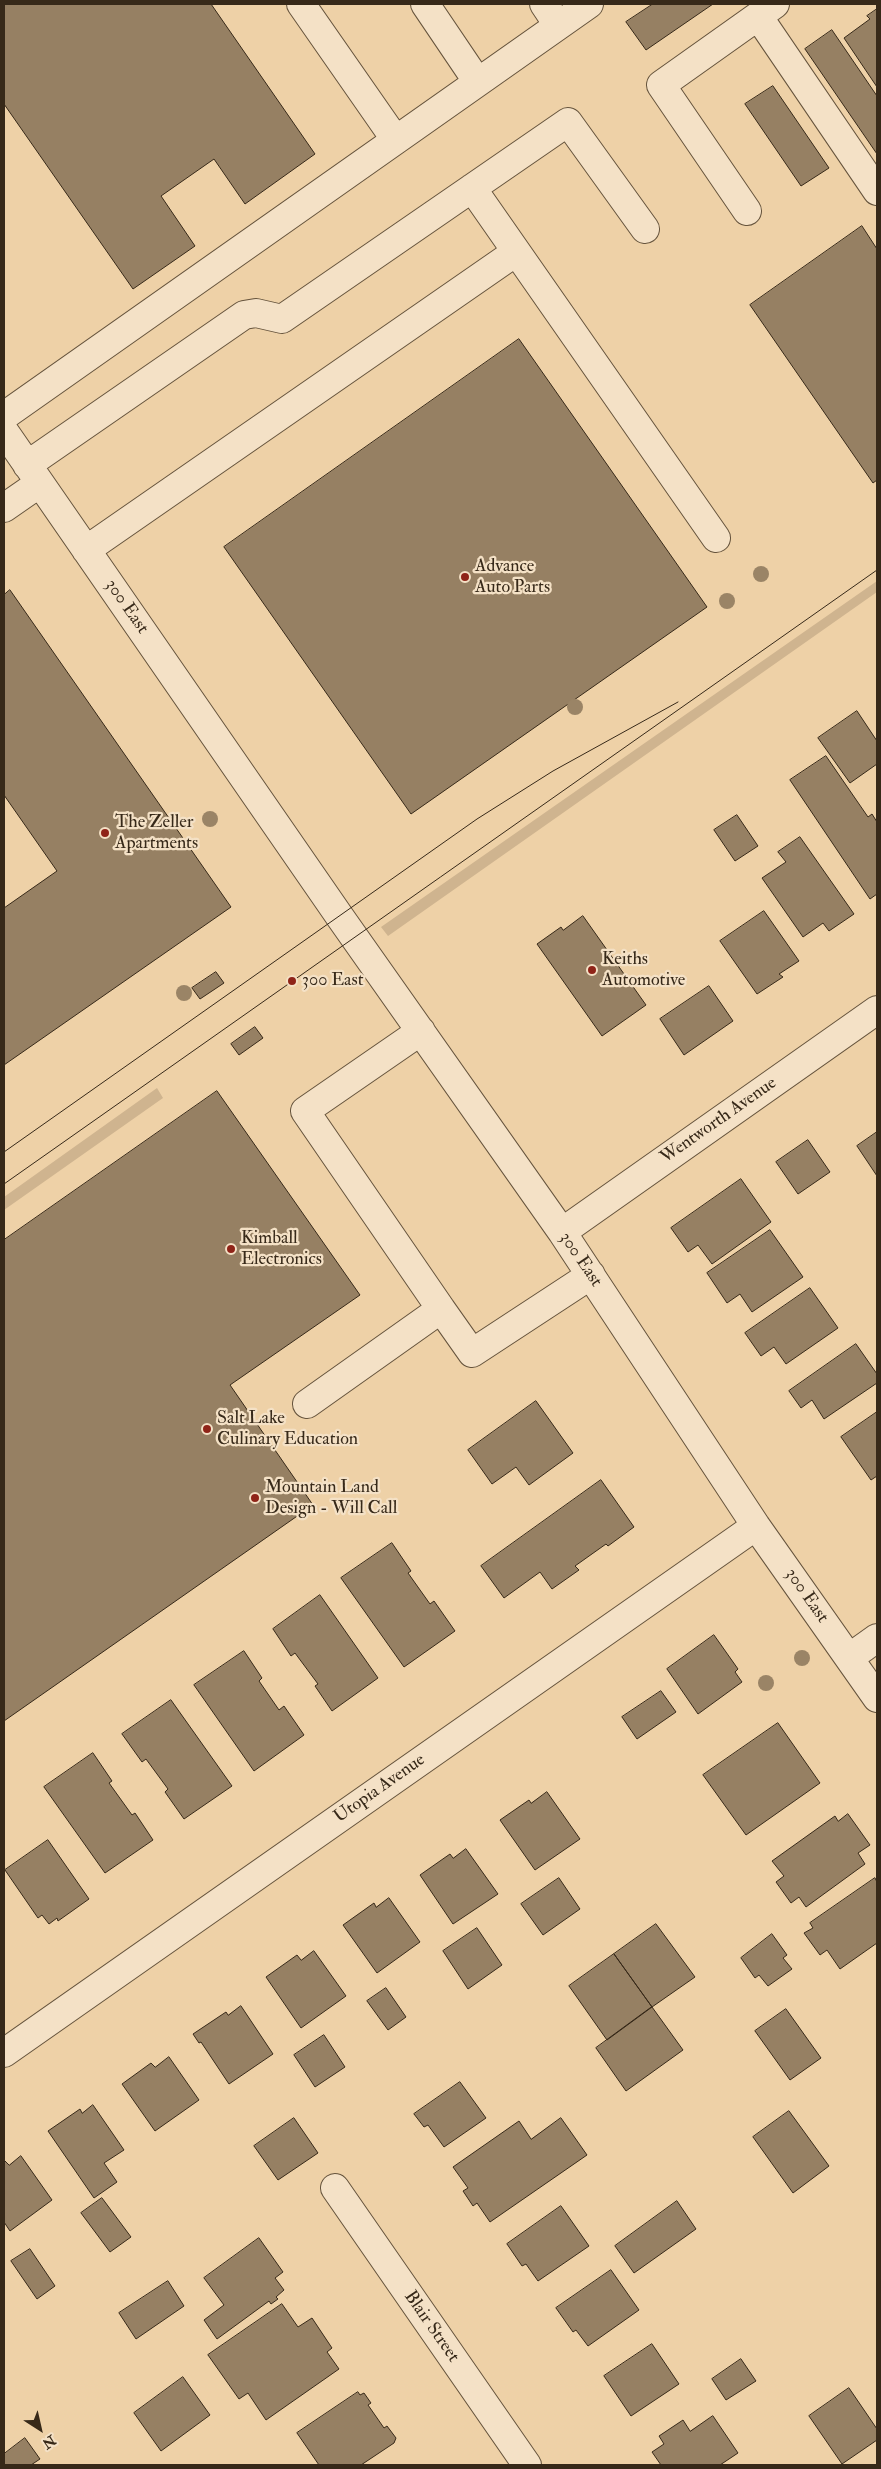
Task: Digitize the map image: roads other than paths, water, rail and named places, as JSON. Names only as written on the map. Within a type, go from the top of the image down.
[{"type":"street","points":[[301,4],[394,139]]},
{"type":"street","points":[[425,4],[477,81]]},
{"type":"street","points":[[4,416],[477,81],[551,14],[589,4]]},
{"type":"street","points":[[747,211],[661,85],[766,10],[877,191]]},
{"type":"street","points":[[4,508],[33,474],[91,421],[244,315],[256,313],[282,318],[568,122],[645,229]]},
{"type":"street","points":[[472,188],[716,538]]},
{"type":"street","points":[[86,550],[516,252]]},
{"type":"street","name":"300 East","points":[[4,431],[562,1232],[756,1526],[877,1698]]},
{"type":"street","name":"Wentworth Avenue","points":[[562,1232],[877,1010]]},
{"type":"street","points":[[421,1030],[305,1111],[441,1309],[472,1353],[591,1275]]},
{"type":"street","points":[[307,1404],[441,1309]]},
{"type":"street","name":"Utopia Avenue","points":[[4,2053],[756,1526]]},
{"type":"street","points":[[849,1658],[877,1638]]},
{"type":"street","name":"Blair Street","points":[[334,2188],[527,2465]]},
{"type":"tram line","points":[[4,1184],[877,570]]},
{"type":"tram line","points":[[4,1152],[477,819],[553,771],[678,702]]},
{"type":"place","name":"Advance Auto Parts","points":[[465,577]]},
{"type":"place","name":"The Zeller Apartments","points":[[105,833]]},
{"type":"place","name":"Keiths Automotive","points":[[592,970]]},
{"type":"place","name":"300 East","points":[[292,981]]},
{"type":"place","name":"Kimball Electronics","points":[[231,1249]]},
{"type":"place","name":"Salt Lake Culinary Education","points":[[207,1429]]},
{"type":"place","name":"Mountain Land Design - Will Call","points":[[255,1498]]}]
